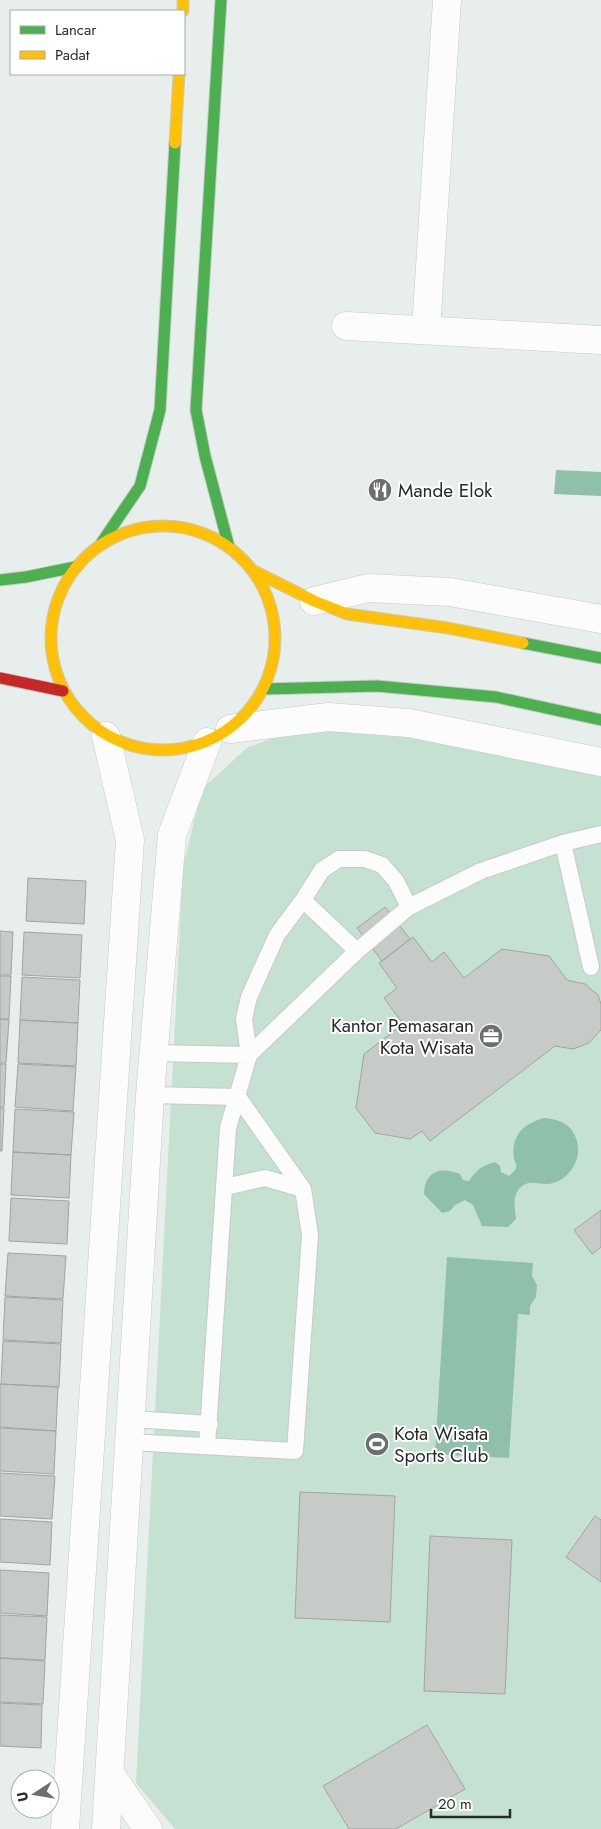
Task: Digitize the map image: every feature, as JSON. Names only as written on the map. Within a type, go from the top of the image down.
[{"type":"street","points":[[222,0],[196,410],[205,456],[229,547]]},
{"type":"street","points":[[426,330],[447,0]]},
{"type":"street","points":[[179,75],[160,410],[140,486],[101,543],[76,567],[59,595],[51,627],[52,659],[63,690],[82,716],[106,736],[135,748],[182,750],[218,736],[328,717],[408,723],[601,762]]},
{"type":"street","points":[[346,326],[601,340]]},
{"type":"street","points":[[101,543],[131,529],[166,525],[199,531],[229,547],[254,571],[314,601],[347,614],[448,628],[601,658]]},
{"type":"street","points":[[0,580],[76,567]]},
{"type":"street","points":[[106,1829],[150,1095],[172,835],[218,736],[249,711],[264,689],[273,660],[275,629],[268,599],[254,571]]},
{"type":"street","points":[[314,601],[368,588],[450,592],[601,619]]},
{"type":"street","points":[[0,678],[63,690]]},
{"type":"street","points":[[264,689],[377,686],[496,697],[601,720]]},
{"type":"street","points":[[65,1829],[130,840],[106,736]]},
{"type":"street","points":[[110,1774],[148,1829]]},
{"type":"lane","points":[[154,1053],[249,1054],[357,951],[409,907],[481,871],[563,842],[601,834]]},
{"type":"lane","points":[[563,842],[592,967]]},
{"type":"lane","points":[[207,1446],[210,1424],[228,1128],[249,1054],[244,1019],[249,997],[277,935],[322,870],[339,859],[365,859],[382,865],[396,881],[409,907]]},
{"type":"lane","points":[[303,900],[357,951]]},
{"type":"lane","points":[[150,1095],[238,1097]]},
{"type":"lane","points":[[131,1431],[207,1446],[296,1451],[310,1235],[303,1189],[238,1097]]},
{"type":"lane","points":[[225,1187],[265,1178],[303,1189]]},
{"type":"lane","points":[[131,1431],[210,1424]]},
{"type":"shaded area","points":[[556,470],[601,472],[601,496],[554,494]]},
{"type":"shaded area","name":"Kota Wisata Sports Club","points":[[296,730],[438,736],[533,761],[601,776],[601,1829],[175,1829],[136,1783],[183,867],[202,789],[248,747]]},
{"type":"shaded area","points":[[544,1118],[559,1121],[571,1129],[577,1143],[577,1158],[573,1168],[562,1179],[547,1184],[529,1183],[519,1189],[515,1200],[516,1219],[508,1227],[482,1226],[473,1205],[465,1200],[455,1205],[450,1211],[442,1213],[424,1194],[427,1180],[435,1172],[453,1172],[460,1174],[463,1180],[469,1181],[480,1168],[495,1162],[500,1166],[501,1172],[509,1176],[515,1171],[516,1167],[514,1143],[520,1132],[524,1127]]},
{"type":"shaded area","points":[[447,1257],[533,1263],[532,1276],[537,1285],[536,1297],[530,1306],[530,1315],[518,1314],[509,1458],[435,1454]]},
{"type":"building","points":[[28,878],[86,881],[84,924],[26,921]]},
{"type":"building","points":[[385,907],[410,939],[382,961],[357,928]]},
{"type":"building","points":[[0,931],[13,932],[11,975],[0,975]]},
{"type":"building","points":[[24,932],[82,935],[80,978],[22,975]]},
{"type":"building","name":"Kantor Pemasaran Kota Wisata","points":[[413,937],[432,962],[444,952],[464,978],[502,949],[549,956],[567,980],[585,984],[598,995],[601,1004],[601,1030],[589,1043],[573,1049],[555,1046],[430,1141],[422,1131],[410,1139],[375,1133],[356,1108],[364,1054],[403,1024],[384,998],[397,988],[379,963]]},
{"type":"building","points":[[0,976],[11,976],[9,1019],[0,1019]]},
{"type":"building","points":[[22,977],[80,980],[78,1023],[20,1020]]},
{"type":"building","points":[[0,1019],[9,1020],[6,1063],[0,1063]]},
{"type":"building","points":[[20,1020],[78,1023],[76,1066],[18,1063]]},
{"type":"building","points":[[0,1064],[6,1064],[4,1107],[0,1107]]},
{"type":"building","points":[[18,1064],[76,1067],[73,1111],[15,1107]]},
{"type":"building","points":[[0,1108],[4,1108],[2,1151],[0,1151]]},
{"type":"building","points":[[15,1109],[74,1112],[71,1155],[13,1152]]},
{"type":"building","points":[[13,1152],[71,1155],[69,1198],[11,1195]]},
{"type":"building","points":[[11,1198],[69,1201],[67,1244],[9,1241]]},
{"type":"building","points":[[601,1210],[601,1247],[592,1254],[574,1230]]},
{"type":"building","points":[[8,1253],[66,1256],[63,1299],[5,1296]]},
{"type":"building","points":[[5,1297],[63,1300],[61,1343],[3,1340]]},
{"type":"building","points":[[3,1341],[61,1344],[59,1387],[1,1384]]},
{"type":"building","points":[[0,1384],[58,1387],[56,1431],[0,1427]]},
{"type":"building","points":[[0,1428],[56,1431],[54,1474],[0,1471]]},
{"type":"building","points":[[0,1473],[55,1476],[52,1519],[0,1516]]},
{"type":"building","points":[[300,1492],[395,1496],[390,1622],[295,1618]]},
{"type":"building","points":[[595,1516],[601,1520],[601,1582],[566,1557]]},
{"type":"building","points":[[0,1519],[52,1522],[50,1565],[0,1562]]},
{"type":"building","points":[[430,1536],[512,1540],[505,1694],[424,1691]]},
{"type":"building","points":[[0,1570],[49,1573],[47,1616],[0,1613]]},
{"type":"building","points":[[0,1615],[47,1617],[45,1660],[0,1658]]},
{"type":"building","points":[[0,1658],[45,1661],[43,1704],[0,1702]]},
{"type":"building","points":[[0,1703],[42,1705],[41,1748],[0,1746]]},
{"type":"building","points":[[427,1725],[465,1789],[396,1829],[349,1829],[323,1786]]},
{"type":"traffic: fast","points":[[221,0],[196,410],[205,456],[229,547]]},
{"type":"traffic: fast","points":[[102,542],[140,486],[160,410],[175,143]]},
{"type":"traffic: fast","points":[[0,580],[75,567]]},
{"type":"traffic: fast","points":[[523,643],[601,658]]},
{"type":"traffic: fast","points":[[264,689],[377,686],[496,697],[601,720]]},
{"type":"traffic: slow","points":[[183,0],[183,10]]},
{"type":"traffic: slow","points":[[175,143],[179,75]]},
{"type":"traffic: slow","points":[[152,526],[174,526],[206,534],[216,539],[234,551],[250,567],[267,595],[273,616],[275,638],[273,660],[267,681],[250,709],[234,725],[206,742],[174,750],[152,750],[120,742],[110,737],[92,725],[76,709],[59,681],[51,649],[51,627],[59,595],[64,585],[76,567],[92,551],[120,534],[152,526]]},
{"type":"traffic: slow","points":[[254,571],[314,601],[347,614],[448,628],[523,643]]},
{"type":"traffic: jam","points":[[0,678],[63,691]]},
{"type":"place","name":"Mande Elok","points":[[380,490]]},
{"type":"place","name":"Kantor Pemasaran Kota Wisata","points":[[491,1036]]},
{"type":"place","name":"Kota Wisata Sports Club","points":[[377,1444]]}]
